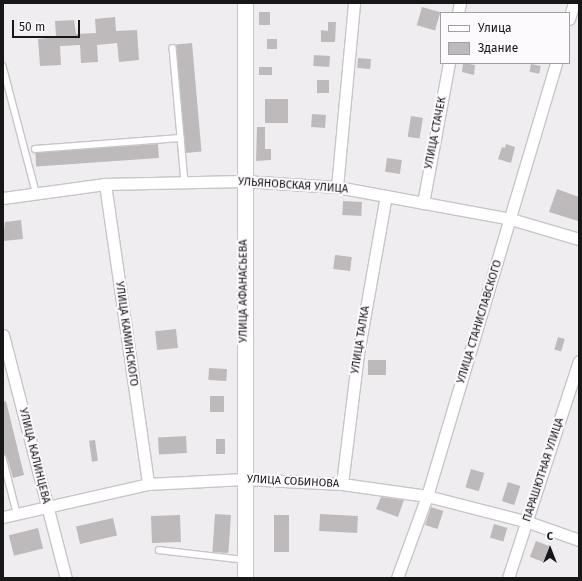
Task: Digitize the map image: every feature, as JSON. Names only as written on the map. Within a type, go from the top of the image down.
[{"type":"street","name":"УЛИЦА АФАНАСЬЕВА","points":[[245,3],[244,479],[246,578]]},
{"type":"street","points":[[337,187],[354,3]]},
{"type":"street","points":[[570,16],[574,3]]},
{"type":"street","name":"УЛИЦА СТАЧЕК","points":[[423,203],[449,64]]},
{"type":"street","name":"УЛИЦА СТАНИСЛАВСКОГО","points":[[397,578],[427,496],[511,219],[556,64]]},
{"type":"street","name":"УЛЬЯНОВСКАЯ УЛИЦА","points":[[3,198],[36,192],[105,184],[244,181],[337,187],[511,219],[579,239]]},
{"type":"street","name":"УЛИЦА КАМИНСКОГО","points":[[105,184],[148,484]]},
{"type":"street","name":"УЛИЦА ТАЛКА","points":[[342,484],[358,354],[386,196]]},
{"type":"street","name":"УЛИЦА КАЛИНЦЕВА","points":[[3,335],[66,578]]},
{"type":"street","name":"ПАРАШЮТНАЯ УЛИЦА","points":[[508,578],[528,522],[579,361]]},
{"type":"street","name":"УЛИЦА СОБИНОВА","points":[[3,517],[46,505],[148,484],[244,479],[342,484],[427,496],[528,522],[579,540]]},
{"type":"lane","points":[[173,48],[186,182]]},
{"type":"lane","points":[[3,66],[36,192]]},
{"type":"lane","points":[[35,149],[181,138]]},
{"type":"lane","points":[[3,460],[17,513]]},
{"type":"lane","points":[[159,550],[245,560]]},
{"type":"building","points":[[422,7],[440,12],[435,31],[417,25]]},
{"type":"building","points":[[259,12],[270,12],[270,25],[259,25]]},
{"type":"building","points":[[115,17],[116,31],[137,30],[139,60],[119,62],[117,43],[97,45],[98,62],[81,63],[80,45],[60,46],[61,65],[40,66],[38,39],[56,37],[55,21],[74,20],[76,34],[96,33],[95,19]]},
{"type":"building","points":[[328,22],[336,22],[335,42],[321,42],[321,30],[328,31]]},
{"type":"building","points":[[267,39],[277,39],[277,49],[267,49]]},
{"type":"building","points":[[192,43],[201,152],[186,153],[176,44]]},
{"type":"building","points":[[314,55],[330,56],[329,67],[313,66]]},
{"type":"building","points":[[358,58],[371,59],[370,69],[357,68]]},
{"type":"building","points":[[463,64],[475,65],[474,75],[462,72]]},
{"type":"building","points":[[531,64],[541,66],[539,74],[529,72]]},
{"type":"building","points":[[259,67],[272,67],[272,75],[259,75]]},
{"type":"building","points":[[317,80],[329,80],[329,93],[317,93]]},
{"type":"building","points":[[265,99],[288,99],[288,123],[265,123]]},
{"type":"building","points":[[312,114],[326,115],[325,128],[311,127]]},
{"type":"building","points":[[411,116],[423,118],[420,139],[408,137]]},
{"type":"building","points":[[257,127],[265,127],[265,149],[271,149],[271,160],[256,161]]},
{"type":"building","points":[[158,144],[159,158],[36,167],[35,153]]},
{"type":"building","points":[[506,144],[515,147],[511,163],[498,159],[502,147],[505,148]]},
{"type":"building","points":[[387,158],[402,160],[400,174],[385,172]]},
{"type":"building","points":[[557,189],[579,197],[578,221],[549,212]]},
{"type":"building","points":[[343,201],[362,202],[361,216],[342,215]]},
{"type":"building","points":[[21,220],[23,239],[3,241],[5,222]]},
{"type":"building","points":[[335,255],[352,257],[350,271],[333,269]]},
{"type":"building","points":[[176,329],[178,348],[157,350],[155,331]]},
{"type":"building","points":[[558,337],[565,339],[561,351],[554,349]]},
{"type":"building","points":[[368,360],[386,360],[386,375],[368,375]]},
{"type":"building","points":[[209,368],[227,369],[226,381],[208,380]]},
{"type":"building","points":[[210,396],[224,396],[224,412],[210,412]]},
{"type":"building","points":[[6,401],[24,475],[13,478],[7,457],[3,452],[3,402]]},
{"type":"building","points":[[186,436],[187,453],[159,454],[158,437]]},
{"type":"building","points":[[216,439],[225,439],[225,454],[216,454]]},
{"type":"building","points":[[95,440],[98,461],[92,462],[89,441]]},
{"type":"building","points":[[471,469],[484,473],[479,491],[465,487]]},
{"type":"building","points":[[508,482],[520,486],[514,505],[502,501]]},
{"type":"building","points":[[381,497],[404,500],[398,517],[376,509]]},
{"type":"building","points":[[431,507],[443,511],[437,529],[425,525]]},
{"type":"building","points":[[215,514],[231,515],[228,553],[212,552]]},
{"type":"building","points":[[320,514],[358,516],[357,533],[319,531]]},
{"type":"building","points":[[180,515],[181,542],[152,543],[151,516]]},
{"type":"building","points":[[274,515],[289,515],[289,552],[274,552]]},
{"type":"building","points":[[113,518],[117,536],[80,544],[76,527]]},
{"type":"building","points":[[494,524],[507,528],[503,541],[490,537]]},
{"type":"building","points":[[38,528],[43,548],[14,556],[9,535]]},
{"type":"building","points":[[536,541],[549,546],[543,562],[530,557]]}]
